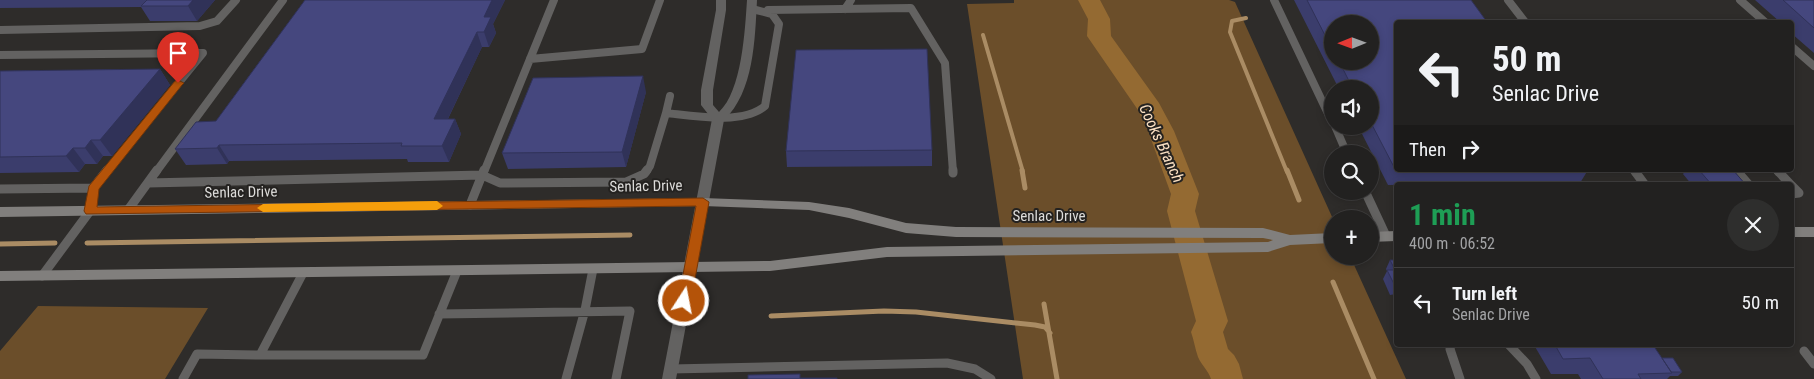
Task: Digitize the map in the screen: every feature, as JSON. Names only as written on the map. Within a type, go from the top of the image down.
[{"type":"street","points":[[718,119],[707,105],[707,90],[721,10],[721,0]]},
{"type":"street","points":[[670,374],[718,119],[731,106],[739,86],[752,4]]},
{"type":"street","name":"Senlac Drive","points":[[0,212],[703,202],[809,206],[849,213],[906,228],[956,232],[1263,233],[1290,240]]},
{"type":"street","points":[[1794,232],[1814,232]]},
{"type":"street","name":"Senlac Drive","points":[[2,279],[42,276],[770,266],[887,252],[1268,247],[1290,240],[1324,238]]},
{"type":"lane","points":[[0,30],[200,26],[217,21],[236,0]]},
{"type":"lane","points":[[128,210],[283,0]]},
{"type":"lane","points":[[470,205],[554,0]]},
{"type":"lane","points":[[530,59],[642,49],[660,0]]},
{"type":"lane","points":[[793,0],[794,10]]},
{"type":"lane","points":[[845,9],[851,0]]},
{"type":"lane","points":[[1274,0],[1324,105]]},
{"type":"lane","points":[[1508,0],[1523,20]]},
{"type":"lane","points":[[1740,0],[1763,20]]},
{"type":"lane","points":[[752,4],[768,10],[911,8],[945,63],[953,173]]},
{"type":"lane","points":[[666,114],[718,119],[758,112],[765,106],[779,24],[778,19],[768,10]]},
{"type":"lane","points":[[1794,49],[1814,66]]},
{"type":"lane","points":[[0,56],[203,53],[94,188],[90,211],[42,276]]},
{"type":"lane","points":[[148,183],[482,174],[500,183],[626,182],[644,174],[650,166],[670,96]]},
{"type":"lane","points":[[1738,172],[1746,182]]},
{"type":"lane","points":[[1780,172],[1788,182]]},
{"type":"lane","points":[[0,189],[94,188]]},
{"type":"lane","points":[[1370,200],[1391,236]]},
{"type":"lane","points":[[566,379],[585,310],[593,269]]},
{"type":"lane","points":[[183,379],[197,354],[423,355],[457,271]]},
{"type":"lane","points":[[260,355],[303,273]]},
{"type":"lane","points":[[440,314],[630,310],[616,379]]},
{"type":"lane","points":[[1450,347],[1460,379]]},
{"type":"lane","points":[[1510,347],[1527,364],[1536,379]]},
{"type":"lane","points":[[1804,351],[1814,364]]},
{"type":"lane","points":[[670,374],[947,363],[975,369],[991,379]]},
{"type":"shaded area","points":[[1014,0],[1229,0],[1235,2],[1329,210],[1324,210],[1324,265],[1354,265],[1406,379],[1023,379],[967,4],[1014,3]]},
{"type":"shaded area","points":[[38,306],[208,308],[165,379],[0,379],[0,351]]},
{"type":"building","points":[[147,0],[193,0],[188,6],[141,6]]},
{"type":"building","points":[[305,0],[492,0],[484,17],[491,17],[484,32],[477,32],[434,119],[455,119],[442,146],[401,146],[402,143],[219,145],[217,148],[175,149],[196,122],[216,121]]},
{"type":"building","points":[[1307,0],[1471,0],[1486,20],[1394,20],[1394,167],[1377,135],[1379,135],[1379,80],[1348,80],[1344,70],[1379,70],[1379,15],[1324,15],[1324,33]]},
{"type":"building","points":[[1783,0],[1814,0],[1814,28]]},
{"type":"building","points":[[927,49],[932,150],[786,151],[796,50]]},
{"type":"building","points":[[160,69],[100,140],[91,140],[85,148],[73,148],[66,156],[0,157],[0,71]]},
{"type":"building","points":[[643,76],[622,152],[502,153],[533,78]]},
{"type":"building","points":[[1701,172],[1735,172],[1743,182],[1709,182]]},
{"type":"building","points":[[1390,260],[1394,260],[1394,268]]},
{"type":"building","points":[[1387,270],[1394,270],[1394,284]]},
{"type":"building","points":[[1556,347],[1654,347],[1672,373],[1638,374],[1641,379],[1603,379],[1590,358],[1563,359]]},
{"type":"building","points":[[1662,358],[1673,358],[1682,372],[1671,372]]},
{"type":"building","points":[[800,374],[800,378],[837,379],[748,379],[748,375]]},
{"type":"waterway","name":"Cooks Branch","points":[[1089,0],[1099,19],[1099,36],[1150,109],[1161,131],[1185,194],[1181,211],[1212,321],[1207,332],[1214,356],[1223,364],[1227,379]]},
{"type":"waterway","points":[[1246,18],[1232,21],[1230,32],[1287,172]]},
{"type":"waterway","points":[[983,35],[1023,172]]},
{"type":"waterway","points":[[1022,170],[1025,188]]},
{"type":"waterway","points":[[1287,170],[1299,200]]},
{"type":"waterway","points":[[87,243],[630,235]]},
{"type":"waterway","points":[[0,244],[55,243]]},
{"type":"waterway","points":[[1333,282],[1374,379]]},
{"type":"waterway","points":[[1044,304],[1049,332]]},
{"type":"waterway","points":[[771,316],[884,311],[916,312],[1035,325],[1045,327],[1049,332]]},
{"type":"waterway","points":[[1049,332],[1057,379]]},
{"type":"slow traffic","points":[[263,208],[437,206]]},
{"type":"route","points":[[178,83],[94,188],[90,211],[703,202],[684,301]]}]
